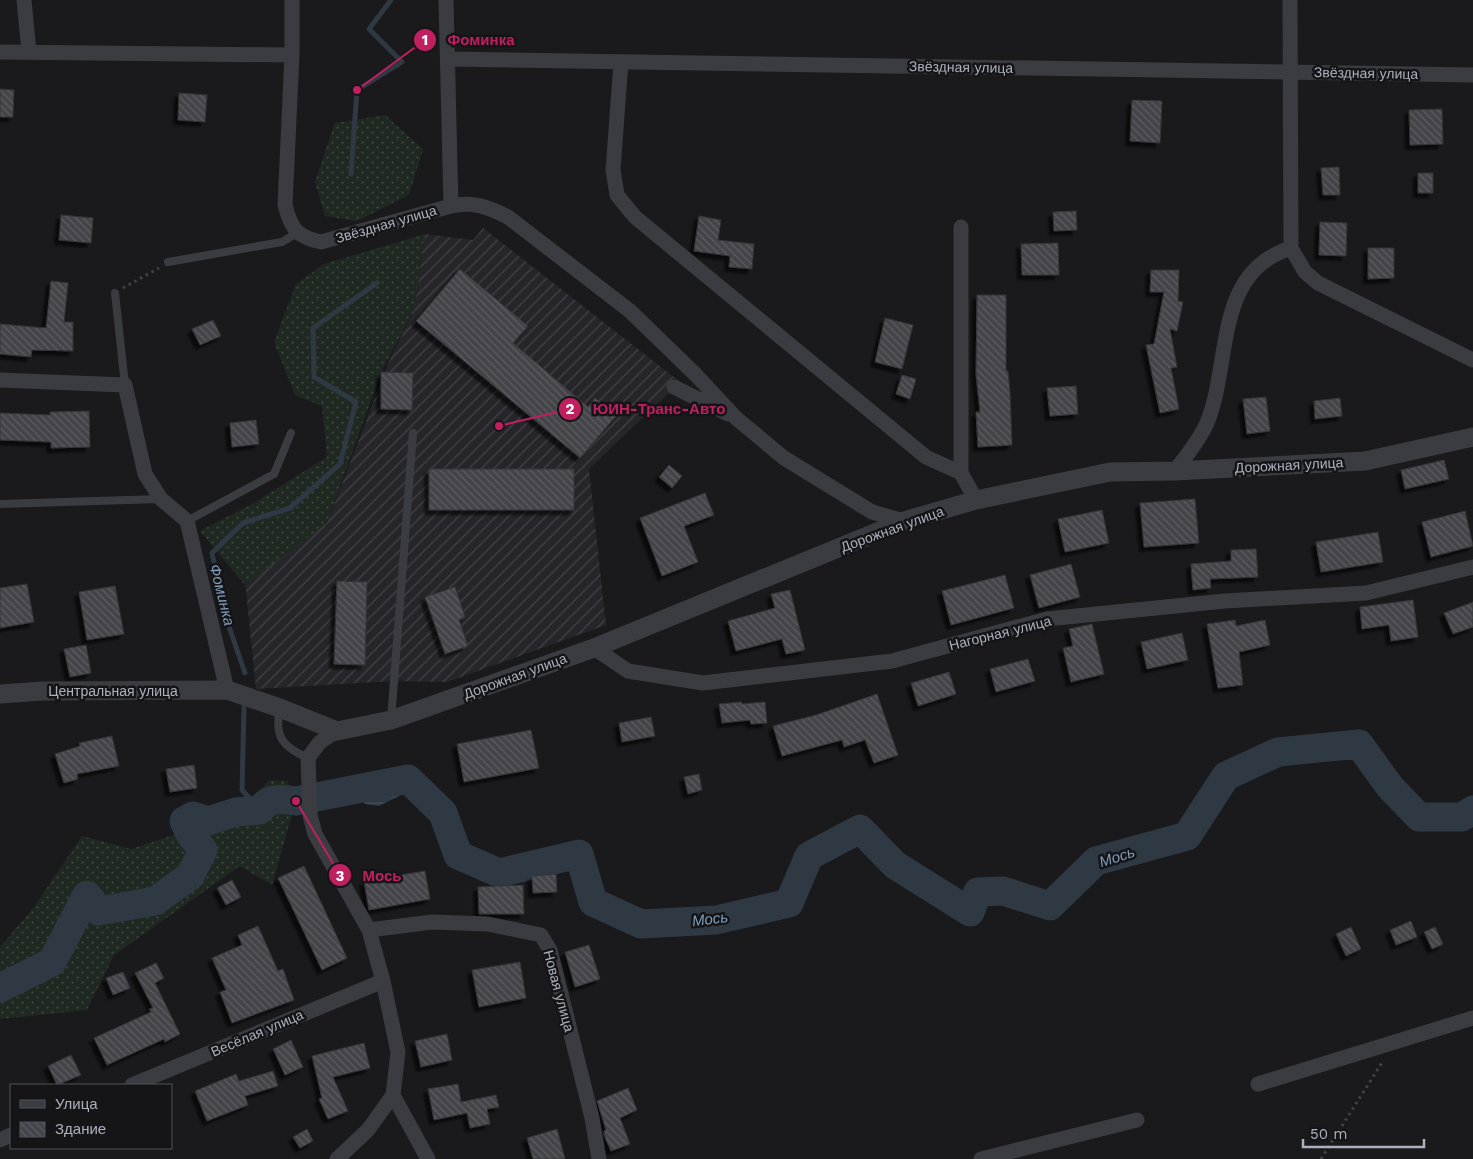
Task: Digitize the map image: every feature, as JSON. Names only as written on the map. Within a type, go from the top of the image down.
[{"type":"street","points":[[24,0],[29,52]]},
{"type":"street","points":[[292,0],[292,55],[285,205],[290,222],[298,233]]},
{"type":"street","name":"Звёздная улица","points":[[298,233],[306,239],[321,242],[334,240],[451,206],[449,59],[446,0]]},
{"type":"street","points":[[1290,0],[1290,248],[1305,272],[1318,284],[1473,360]]},
{"type":"street","points":[[0,52],[292,55]]},
{"type":"street","name":"Звёздная улица","points":[[449,59],[1473,75]]},
{"type":"street","points":[[621,62],[613,170],[617,195],[635,217],[926,457],[961,473]]},
{"type":"street","points":[[451,206],[467,203],[487,206],[508,217],[630,311],[696,375],[736,418],[784,458],[872,512],[904,521]]},
{"type":"street","points":[[961,227],[961,473],[976,500]]},
{"type":"street","points":[[1175,471],[1206,425],[1214,400],[1234,301],[1242,283],[1274,253],[1290,248]]},
{"type":"street","points":[[0,380],[125,385],[145,474],[161,499],[187,521],[227,690]]},
{"type":"street","points":[[674,387],[736,418]]},
{"type":"street","name":"Дорожная улица","points":[[336,731],[391,720],[594,648],[904,521],[976,500],[1110,472],[1175,471],[1365,461],[1473,438]]},
{"type":"street","name":"Нагорная улица","points":[[594,648],[628,671],[703,683],[892,661],[1048,619],[1225,601],[1366,593],[1473,567]]},
{"type":"street","name":"Центральная улица","points":[[0,694],[43,691],[227,690],[280,708],[336,731]]},
{"type":"street","points":[[336,731],[320,742],[308,758],[310,816],[315,834],[369,930],[383,981],[398,1052],[393,1095],[368,1130],[337,1159]]},
{"type":"street","name":"Новая улица","points":[[369,930],[432,922],[488,924],[541,934],[550,950],[592,1118],[599,1159]]},
{"type":"street","name":"Весёлая улица","points":[[134,1084],[383,981]]},
{"type":"street","points":[[1258,1084],[1473,1018]]},
{"type":"street","points":[[393,1095],[428,1159]]},
{"type":"street","points":[[981,1159],[1137,1120]]},
{"type":"lane","points":[[168,262],[282,242],[298,233]]},
{"type":"lane","points":[[115,293],[125,385]]},
{"type":"lane","points":[[187,521],[274,474],[291,433]]},
{"type":"lane","points":[[391,720],[413,433]]},
{"type":"lane","points":[[0,504],[161,499]]},
{"type":"lane","points":[[280,708],[276,726],[284,742],[297,753],[308,758]]},
{"type":"path","points":[[115,293],[168,262]]},
{"type":"path","points":[[1321,1159],[1396,1042]]},
{"type":"shaded area","points":[[483,228],[680,382],[589,469],[606,625],[447,682],[394,681],[256,689],[243,561],[327,523],[390,359],[414,311],[425,234],[473,240]]},
{"type":"shaded area","points":[[389,772],[404,774],[401,781],[408,787],[409,791],[379,806],[365,804],[362,798],[367,794],[368,780]]},
{"type":"green space","points":[[385,115],[423,149],[409,195],[357,221],[325,216],[315,182],[335,123]]},
{"type":"green space","points":[[425,234],[414,311],[381,372],[327,523],[245,585],[200,531],[254,503],[327,457],[322,406],[295,395],[274,342],[296,284],[324,264]]},
{"type":"green space","points":[[269,780],[287,781],[296,801],[272,885],[240,866],[114,955],[87,1010],[0,1019],[0,947],[34,907],[82,836],[131,849],[238,814]]},
{"type":"green space","points":[[270,795],[277,799],[281,811],[280,815],[272,819],[270,829],[267,831],[257,824],[255,813],[259,801]]},
{"type":"building","points":[[0,89],[14,90],[13,117],[0,117]]},
{"type":"building","points":[[179,93],[207,95],[205,122],[178,120]]},
{"type":"building","points":[[1132,100],[1162,101],[1160,143],[1130,141]]},
{"type":"building","points":[[1442,109],[1443,144],[1410,145],[1409,110]]},
{"type":"building","points":[[1339,167],[1340,195],[1323,195],[1321,168]]},
{"type":"building","points":[[1418,173],[1433,173],[1433,193],[1418,193]]},
{"type":"building","points":[[1076,211],[1077,230],[1054,231],[1053,212]]},
{"type":"building","points":[[61,215],[93,218],[91,243],[59,240]]},
{"type":"building","points":[[699,216],[721,220],[718,240],[754,244],[752,269],[729,267],[730,256],[694,251]]},
{"type":"building","points":[[1320,222],[1347,223],[1346,256],[1319,255]]},
{"type":"building","points":[[1058,243],[1059,275],[1022,275],[1021,244]]},
{"type":"building","points":[[1368,248],[1394,248],[1394,278],[1368,279]]},
{"type":"building","points":[[460,269],[528,326],[513,343],[588,407],[595,398],[616,416],[580,458],[416,321]]},
{"type":"building","points":[[1151,270],[1179,270],[1178,301],[1183,302],[1177,331],[1170,329],[1177,367],[1171,368],[1179,409],[1160,413],[1146,345],[1154,344],[1164,292],[1150,292]]},
{"type":"building","points":[[51,281],[68,283],[64,322],[73,322],[73,351],[32,350],[31,357],[0,354],[0,324],[46,328]]},
{"type":"building","points":[[977,295],[1006,295],[1006,371],[1008,371],[1010,393],[1012,445],[978,447],[976,412],[980,412],[976,374]]},
{"type":"building","points":[[885,318],[913,325],[902,369],[875,362]]},
{"type":"building","points":[[213,320],[221,336],[200,345],[192,329]]},
{"type":"building","points":[[381,372],[413,373],[412,410],[381,409]]},
{"type":"building","points":[[902,375],[916,379],[910,399],[896,394]]},
{"type":"building","points":[[1076,386],[1078,414],[1050,416],[1047,388]]},
{"type":"building","points":[[1266,397],[1270,431],[1247,434],[1243,399]]},
{"type":"building","points":[[1340,398],[1342,416],[1315,419],[1314,401]]},
{"type":"building","points":[[89,411],[90,447],[51,448],[51,442],[0,440],[0,413],[50,415],[50,412]]},
{"type":"building","points":[[256,420],[259,444],[232,447],[230,423]]},
{"type":"building","points":[[1444,460],[1449,479],[1405,489],[1401,470]]},
{"type":"building","points":[[669,465],[682,476],[672,488],[659,477]]},
{"type":"building","points":[[429,469],[574,469],[574,510],[429,510]]},
{"type":"building","points":[[705,493],[714,515],[684,526],[698,562],[662,576],[640,518]]},
{"type":"building","points":[[1195,499],[1199,543],[1144,547],[1140,503]]},
{"type":"building","points":[[1102,510],[1109,543],[1065,552],[1058,519]]},
{"type":"building","points":[[1465,511],[1473,546],[1431,557],[1422,522]]},
{"type":"building","points":[[1378,532],[1383,562],[1321,572],[1316,542]]},
{"type":"building","points":[[1256,549],[1258,577],[1210,579],[1211,588],[1193,590],[1191,564],[1231,561],[1231,550]]},
{"type":"building","points":[[1071,564],[1080,597],[1039,608],[1030,575]]},
{"type":"building","points":[[1005,575],[1014,608],[951,625],[942,591]]},
{"type":"building","points":[[337,581],[367,582],[365,665],[334,664]]},
{"type":"building","points":[[27,584],[34,622],[0,628],[0,588]]},
{"type":"building","points":[[115,586],[124,634],[87,640],[79,592]]},
{"type":"building","points":[[455,587],[465,617],[459,620],[468,646],[445,654],[425,597]]},
{"type":"building","points":[[790,590],[805,650],[786,654],[782,639],[736,651],[728,621],[775,608],[771,594]]},
{"type":"building","points":[[1413,600],[1418,637],[1391,641],[1389,625],[1362,629],[1360,607]]},
{"type":"building","points":[[1473,602],[1473,627],[1453,634],[1444,613]]},
{"type":"building","points":[[1235,620],[1236,626],[1265,620],[1270,645],[1239,652],[1243,685],[1218,688],[1207,624]]},
{"type":"building","points":[[1092,624],[1104,674],[1071,682],[1063,648],[1073,646],[1069,629]]},
{"type":"building","points":[[1182,633],[1188,660],[1147,669],[1141,642]]},
{"type":"building","points":[[86,645],[91,673],[70,677],[64,649]]},
{"type":"building","points":[[1028,659],[1035,681],[996,692],[990,669]]},
{"type":"building","points":[[949,672],[956,694],[918,706],[911,683]]},
{"type":"building","points":[[877,694],[898,755],[874,763],[865,740],[844,747],[842,740],[782,756],[773,726],[816,715]]},
{"type":"building","points":[[741,702],[742,704],[765,702],[767,723],[751,724],[750,720],[722,723],[719,704]]},
{"type":"building","points":[[651,717],[655,736],[622,742],[619,723]]},
{"type":"building","points":[[531,730],[539,768],[464,782],[457,744]]},
{"type":"building","points":[[112,736],[119,766],[77,774],[78,779],[64,783],[55,754],[80,746],[79,743]]},
{"type":"building","points":[[194,765],[197,788],[170,792],[166,769]]},
{"type":"building","points":[[699,774],[702,790],[688,794],[684,777]]},
{"type":"building","points":[[304,866],[347,958],[322,970],[278,878]]},
{"type":"building","points":[[425,871],[430,899],[369,910],[364,881]]},
{"type":"building","points":[[556,874],[557,892],[533,893],[532,876]]},
{"type":"building","points":[[232,880],[241,897],[226,905],[217,888]]},
{"type":"building","points":[[523,885],[524,914],[479,914],[478,887]]},
{"type":"building","points":[[1411,921],[1417,937],[1396,945],[1390,930]]},
{"type":"building","points":[[258,926],[278,971],[283,969],[294,1000],[232,1023],[220,992],[226,990],[212,958],[242,945],[238,935]]},
{"type":"building","points":[[1351,927],[1361,949],[1346,956],[1336,934]]},
{"type":"building","points":[[1435,927],[1443,944],[1432,949],[1424,932]]},
{"type":"building","points":[[589,945],[600,979],[575,987],[565,952]]},
{"type":"building","points":[[520,962],[526,998],[479,1007],[472,970]]},
{"type":"building","points":[[156,963],[164,978],[155,983],[180,1034],[165,1042],[164,1039],[107,1065],[94,1038],[151,1012],[149,1009],[153,1008],[135,973]]},
{"type":"building","points":[[123,972],[130,988],[113,995],[106,978]]},
{"type":"building","points":[[447,1034],[452,1060],[421,1067],[415,1041]]},
{"type":"building","points":[[291,1040],[303,1067],[285,1075],[273,1049]]},
{"type":"building","points":[[364,1043],[370,1068],[333,1077],[348,1111],[328,1119],[319,1099],[322,1098],[312,1056]]},
{"type":"building","points":[[71,1055],[81,1075],[57,1084],[48,1066]]},
{"type":"building","points":[[273,1071],[278,1086],[245,1096],[248,1105],[207,1121],[195,1091],[236,1074],[239,1081]]},
{"type":"building","points":[[458,1084],[461,1102],[496,1095],[499,1107],[487,1109],[490,1124],[470,1128],[467,1113],[434,1120],[428,1089]]},
{"type":"building","points":[[628,1088],[637,1110],[620,1118],[630,1144],[611,1151],[604,1135],[606,1130],[597,1101]]},
{"type":"building","points":[[307,1129],[313,1141],[300,1148],[293,1137]]},
{"type":"building","points":[[557,1129],[565,1159],[533,1159],[527,1138]]},
{"type":"waterway","name":"Фоминка","points":[[351,174],[357,90],[402,62],[369,29],[391,0]]},
{"type":"waterway","name":"Фоминка","points":[[245,673],[226,618],[212,553],[243,523],[290,508],[340,464],[356,402],[314,377],[313,328],[377,283]]},
{"type":"waterway","name":"Фоминка","points":[[244,707],[242,790],[260,810]]},
{"type":"waterway","name":"Мось","points":[[0,988],[52,962],[87,895],[99,911],[155,901],[190,876],[203,850],[190,834],[184,821],[193,816],[208,821],[236,812],[260,810],[271,801],[296,801],[408,779],[443,813],[458,855],[499,873],[579,854],[593,902],[641,924],[716,920],[789,903],[809,856],[860,829],[895,865],[970,912],[978,892],[1003,891],[1050,906],[1096,861],[1187,836],[1226,776],[1278,752],[1359,744],[1390,787],[1419,817],[1462,817],[1473,810]]},
{"type":"place","name":"Фоминка","points":[[357,90]]},
{"type":"place","name":"ЮИН-Транс-Авто","points":[[499,426]]},
{"type":"place","name":"Мось","points":[[296,801]]}]
